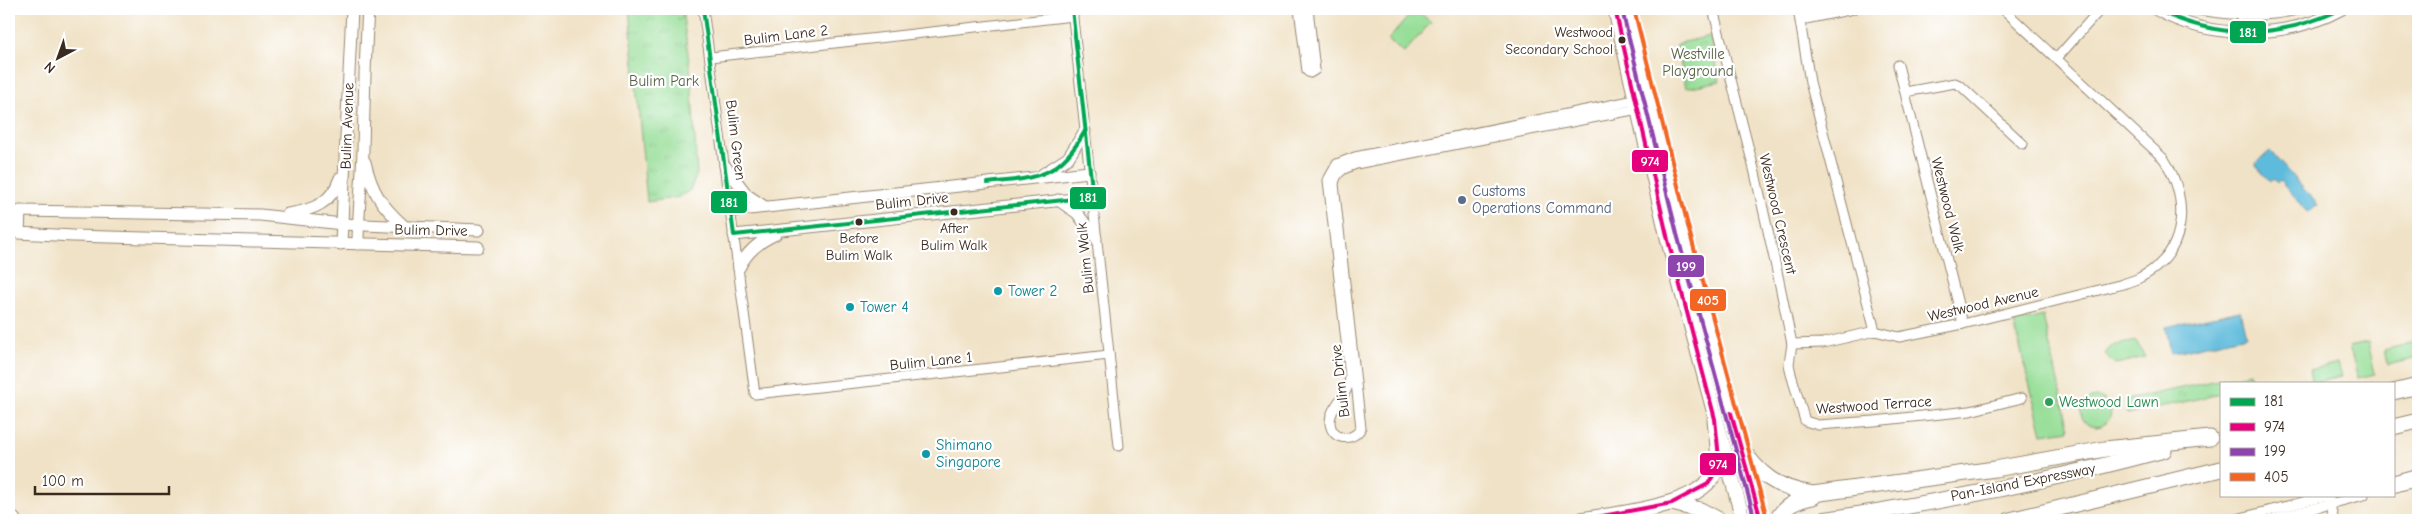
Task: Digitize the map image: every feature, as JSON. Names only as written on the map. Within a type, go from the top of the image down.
[{"type":"highway","points":[[2394,392],[2418,386]]},
{"type":"highway","points":[[1582,520],[1672,503],[1708,484],[1716,471],[1719,458],[1714,419]]},
{"type":"highway","points":[[2394,427],[2418,421]]},
{"type":"highway","points":[[1739,445],[1753,463],[1774,482],[1797,492],[1812,494],[1995,469],[2105,449],[2215,436]]},
{"type":"highway","name":"Pan-Island Expressway","points":[[1829,519],[2002,488],[2095,468],[2215,436]]},
{"type":"highway","name":"Pan-Island Expressway","points":[[2010,520],[2220,469]]},
{"type":"highway","points":[[1777,520],[1788,507],[1798,500],[1826,493]]},
{"type":"highway","points":[[2052,520],[2105,502],[2114,495]]},
{"type":"highway","points":[[1672,503],[1700,510],[1719,520]]},
{"type":"highway","points":[[9,517],[12,520]]},
{"type":"main road","points":[[1615,9],[1668,240],[1714,419],[1743,520]]},
{"type":"main road","points":[[1628,9],[1683,232],[1739,445],[1761,520]]},
{"type":"main road","points":[[1668,240],[1671,228],[1677,227],[1683,232]]},
{"type":"street","name":"Bulim Avenue","points":[[341,244],[343,169],[352,9]]},
{"type":"street","name":"Bulim Avenue","points":[[358,244],[363,153],[362,95],[368,9]]},
{"type":"street","name":"Bulim Green","points":[[703,9],[711,57],[755,394]]},
{"type":"street","points":[[1300,9],[1307,71],[1310,73],[1315,70],[1308,9]]},
{"type":"street","name":"Westwood Crescent","points":[[1712,9],[1755,173],[1792,344]]},
{"type":"street","points":[[1792,344],[1823,343],[1875,331],[1810,82],[1798,9]]},
{"type":"street","points":[[1801,20],[1853,9]]},
{"type":"street","name":"Westwood Avenue","points":[[1875,331],[1899,337],[1963,324],[2141,278],[2164,261],[2175,244],[2181,225],[2180,194],[2173,173],[2164,159],[2003,9]]},
{"type":"street","points":[[2155,9],[2190,24],[2219,30],[2260,32],[2301,26],[2342,9]]},
{"type":"street","points":[[2199,9],[2228,14],[2259,14],[2296,9]]},
{"type":"street","name":"Bulim Lane 2","points":[[711,57],[1072,12]]},
{"type":"street","name":"Bulim Walk","points":[[1072,12],[1119,446]]},
{"type":"street","points":[[2057,58],[2097,13]]},
{"type":"street","name":"Westwood Walk","points":[[1898,65],[1963,324]]},
{"type":"street","points":[[1905,92],[1956,83],[1962,86],[2023,144]]},
{"type":"street","name":"Bulim Drive","points":[[1637,105],[1356,164],[1340,171],[1335,176],[1334,184],[1361,428],[1358,434],[1351,438],[1337,436],[1330,423],[1332,412],[1348,390],[1350,377],[1328,180],[1337,164],[1355,157],[1637,105]]},
{"type":"street","points":[[1037,177],[1060,165],[1068,158],[1085,131]]},
{"type":"street","points":[[363,153],[369,180],[378,199],[404,226]]},
{"type":"street","points":[[725,166],[747,195],[765,207]]},
{"type":"street","points":[[260,215],[310,211],[330,198],[337,188],[343,169]]},
{"type":"street","name":"Bulim Drive","points":[[731,211],[1089,172]]},
{"type":"street","name":"Bulim Drive","points":[[734,236],[1093,197]]},
{"type":"street","points":[[1058,200],[1077,213],[1096,238]]},
{"type":"street","name":"Bulim Drive","points":[[20,211],[260,215],[342,224],[479,230],[478,247],[19,232],[20,211]]},
{"type":"street","points":[[739,268],[747,254],[763,240],[785,230]]},
{"type":"street","name":"Westwood Terrace","points":[[1792,344],[1789,364],[1791,374],[1803,415],[1810,424],[1874,422],[1970,411],[2022,398]]},
{"type":"street","name":"Bulim Lane 1","points":[[755,394],[1109,355]]},
{"type":"street","points":[[2394,480],[2418,473]]},
{"type":"street","points":[[2394,488],[2418,481]]},
{"type":"street","points":[[2232,520],[2329,498],[2352,496]]},
{"type":"street","points":[[2269,520],[2329,498]]},
{"type":"street","points":[[2329,498],[2334,520]]},
{"type":"green space","name":"Bulim Park","points":[[629,9],[682,9],[691,76],[697,174],[690,190],[680,197],[647,202]]},
{"type":"green space","points":[[1415,9],[1431,22],[1404,53],[1388,40]]},
{"type":"green space","name":"Westville Playground","points":[[1710,36],[1720,81],[1686,88],[1676,44]]},
{"type":"green space","name":"Westwood Lawn","points":[[2043,316],[2069,430],[2042,434],[2014,323]]},
{"type":"green space","points":[[2136,341],[2145,357],[2116,364],[2105,354],[2111,346]]},
{"type":"green space","points":[[2368,342],[2375,374],[2358,378],[2349,346]]},
{"type":"green space","points":[[2415,342],[2418,358],[2388,365],[2384,350]]},
{"type":"green space","points":[[2338,363],[2342,376],[2312,382],[2309,370]]},
{"type":"green space","points":[[2250,373],[2252,382],[2220,382],[2220,394],[2127,414],[2126,400]]},
{"type":"green space","points":[[2096,397],[2107,401],[2111,412],[2107,423],[2096,427],[2085,423],[2081,412],[2085,401]]},
{"type":"water","points":[[2270,151],[2318,205],[2308,213],[2280,181],[2277,183],[2273,179],[2270,182],[2255,164]]},
{"type":"water","points":[[2240,311],[2246,336],[2171,353],[2166,327]]},
{"type":"transit line","name":"181","points":[[703,9],[734,235],[1093,197],[1072,9]]},
{"type":"transit line","name":"974","points":[[1581,520],[1672,503],[1708,484],[1716,471],[1719,458],[1715,419],[1668,240],[1615,9]]},
{"type":"transit line","name":"405","points":[[1634,9],[1689,230],[1767,518]]},
{"type":"transit line","name":"181","points":[[2155,9],[2178,19],[2202,26],[2225,31],[2248,32],[2295,26],[2342,9]]},
{"type":"transit line","name":"199","points":[[1622,10],[1677,234],[1755,520]]},
{"type":"transit line","name":"181","points":[[987,183],[1033,177],[1045,173],[1056,167],[1066,158],[1085,131]]},
{"type":"transit line","name":"974","points":[[1731,413],[1761,520]]},
{"type":"place","name":"Westwood Secondary School","points":[[1622,40]]},
{"type":"place","name":"Customs Operations Command","points":[[1462,200]]},
{"type":"place","name":"After Bulim Walk","points":[[954,212]]},
{"type":"place","name":"Before Bulim Walk","points":[[859,222]]},
{"type":"place","name":"Tower 2","points":[[998,291]]},
{"type":"place","name":"Tower 4","points":[[850,307]]},
{"type":"place","name":"Westwood Lawn","points":[[2049,402]]},
{"type":"place","name":"Shimano Singapore","points":[[926,454]]}]
